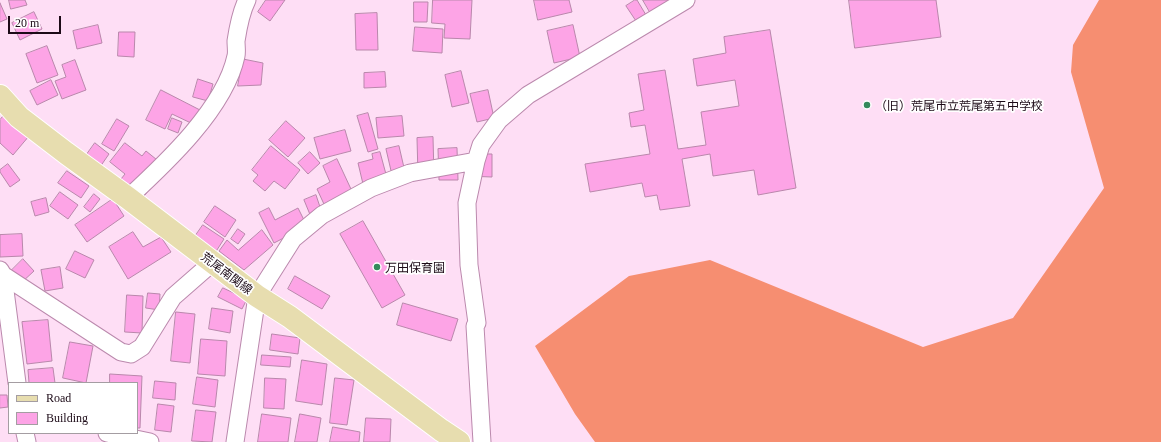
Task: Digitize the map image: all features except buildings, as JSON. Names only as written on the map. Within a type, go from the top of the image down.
[{"type":"main road","name":"荒尾南関線","points":[[0,96],[19,117],[66,153],[257,296],[290,317],[459,442]]},
{"type":"street","points":[[128,198],[162,166],[204,119],[225,86],[237,56],[236,42],[243,7],[247,0]]},
{"type":"street","points":[[482,442],[475,326],[478,323],[469,265],[467,204],[481,145],[499,120],[528,95],[686,0]]},
{"type":"street","points":[[235,442],[257,296],[293,239],[322,215],[371,188],[410,173],[476,161]]},
{"type":"street","points":[[1,273],[120,352],[131,354],[142,347],[173,297],[213,262]]},
{"type":"street","points":[[1,273],[17,382]]},
{"type":"street","points":[[112,434],[150,442]]},
{"type":"shaded area","points":[[1099,0],[1161,0],[1161,442],[595,442],[575,414],[535,346],[629,276],[710,260],[923,347],[1013,318],[1104,188],[1071,72],[1073,45]]},
{"type":"place","name":"（旧）荒尾市立荒尾第五中学校","points":[[867,105]]},
{"type":"place","name":"万田保育園","points":[[377,267]]}]
